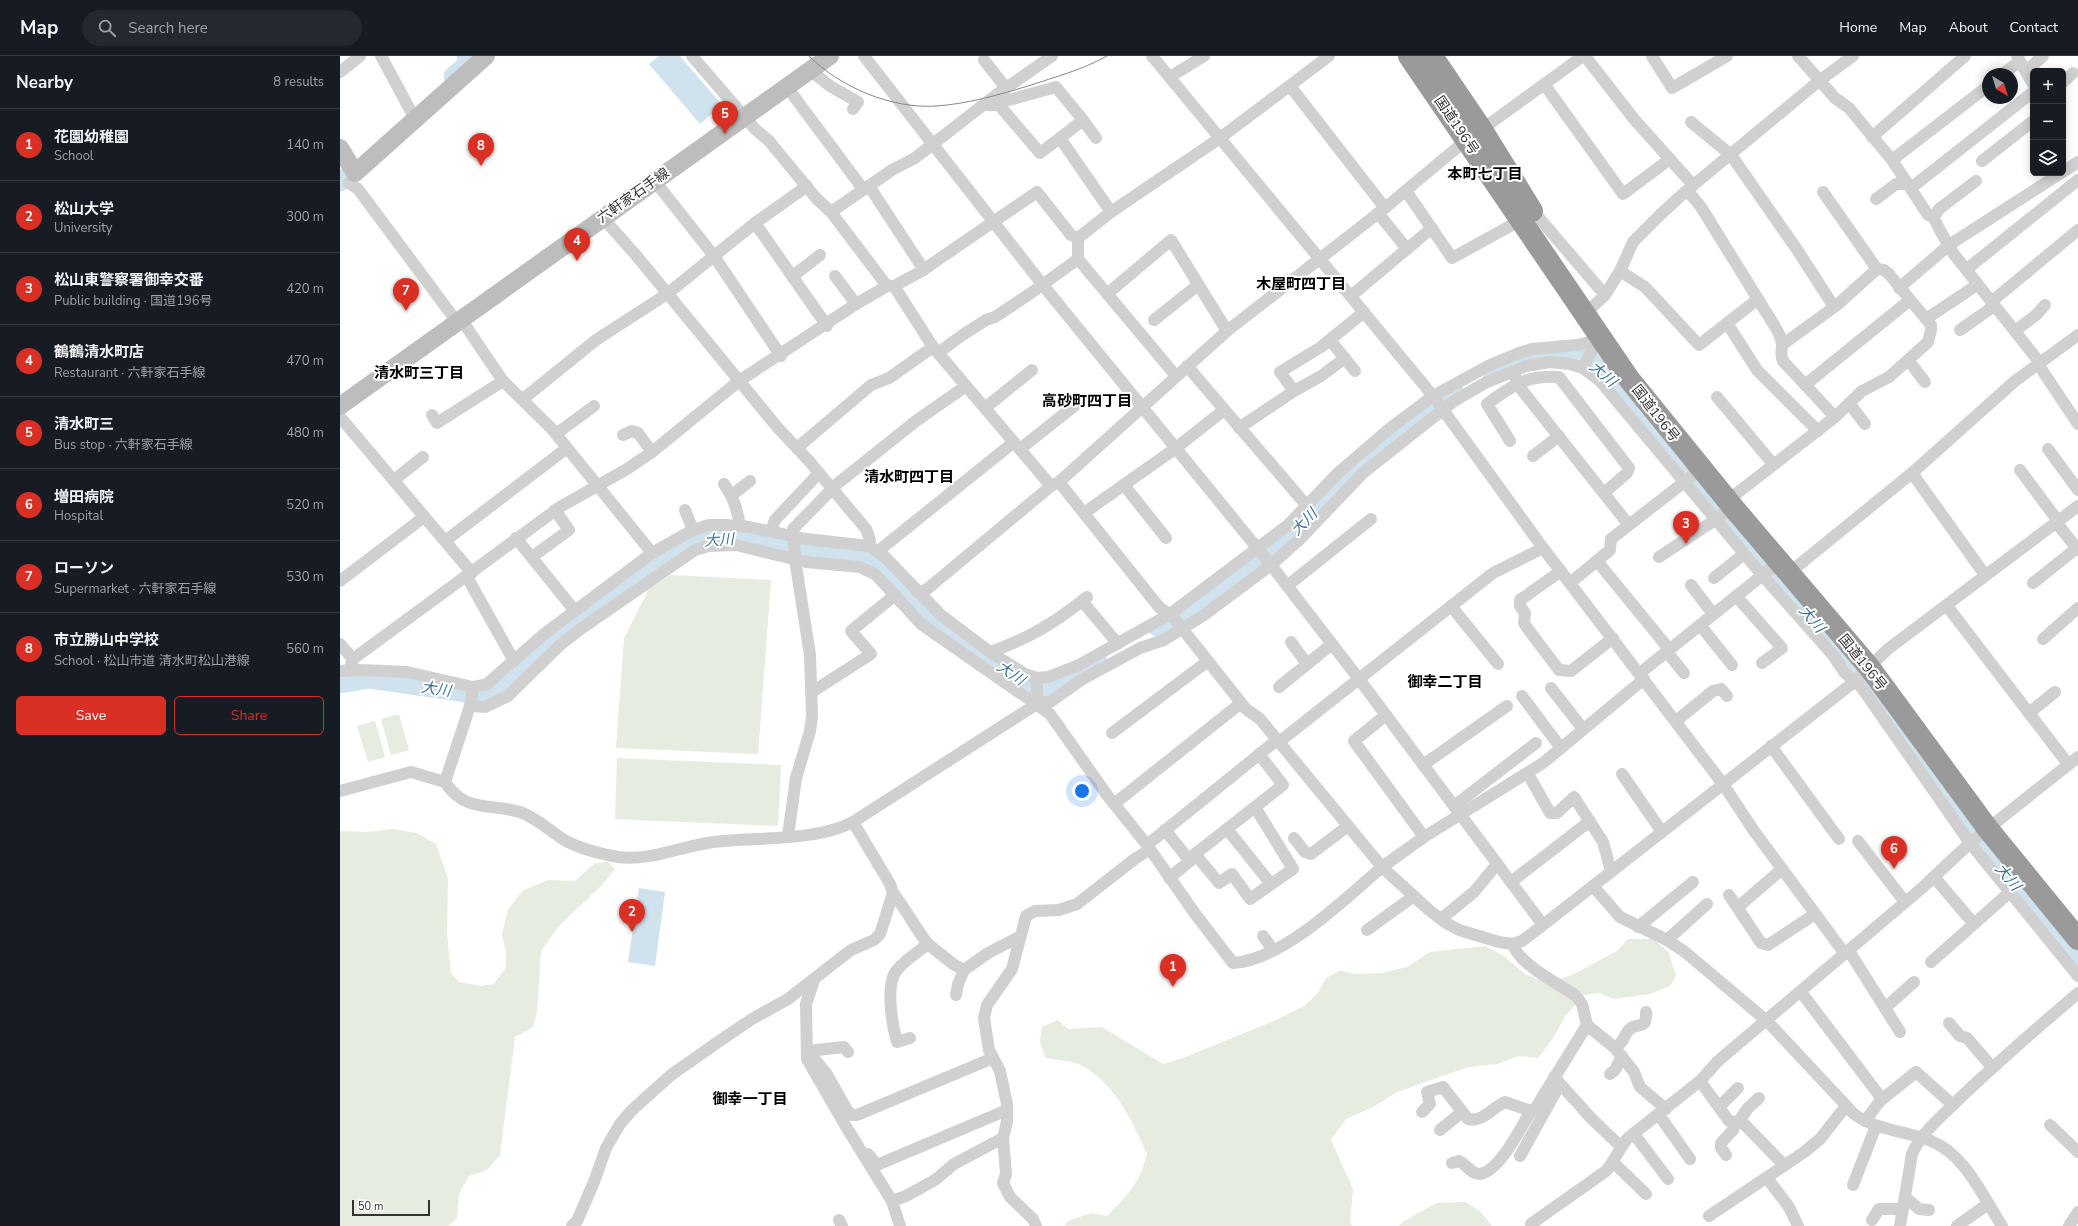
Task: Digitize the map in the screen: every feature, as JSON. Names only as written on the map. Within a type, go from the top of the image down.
[{"type":"highway","name":"国道196号","points":[[1409,56],[1474,135]]},
{"type":"highway","name":"国道196号","points":[[1432,56],[1474,135],[1527,216],[1585,314],[1590,356],[1629,379],[1692,476],[1774,569],[1861,675],[1978,836],[2035,906],[2078,938]]},
{"type":"main road","points":[[340,148],[348,182],[415,119],[486,56]]},
{"type":"main road","name":"六軒家石手線","points":[[340,406],[654,180],[787,88],[830,56]]},
{"type":"street","points":[[340,72],[360,56]]},
{"type":"street","points":[[381,56],[415,119]]},
{"type":"street","points":[[692,56],[744,117],[769,141],[831,212],[890,286],[936,350],[1017,446],[1084,513],[1159,607],[1177,622],[1242,703],[1260,719],[1382,867],[1441,919],[1458,930],[1499,942],[1513,944],[1522,941],[1861,675],[1888,649],[1947,606],[1984,575],[2078,506]]},
{"type":"street","points":[[864,56],[1042,284],[1287,586],[1386,714],[1543,925]]},
{"type":"street","points":[[831,212],[866,187],[915,158],[1006,88],[1052,56]]},
{"type":"street","points":[[1152,56],[1438,403],[1543,548],[1723,784],[1754,831],[1782,869],[1847,952],[1900,1032]]},
{"type":"street","points":[[1170,77],[1204,56]]},
{"type":"street","points":[[1078,238],[1111,212],[1220,138],[1329,56]]},
{"type":"street","points":[[917,592],[926,590],[1055,484],[1228,330],[1406,191],[1474,135],[1584,56],[1634,119],[1670,159],[1689,188],[1691,195],[1698,203],[1780,334],[1782,344],[1781,356],[1783,361],[1835,417]]},
{"type":"street","points":[[1652,56],[1672,88],[1727,56]]},
{"type":"street","points":[[1798,56],[1835,98],[1849,108],[1892,160],[1928,215],[1934,217]]},
{"type":"street","points":[[1585,314],[1605,295],[1620,271],[1633,242],[1689,188],[1731,155],[1819,81],[1853,56]]},
{"type":"street","points":[[1872,136],[1965,56]]},
{"type":"street","points":[[2030,79],[2021,63],[2043,56]]},
{"type":"street","points":[[984,60],[1006,88]]},
{"type":"street","points":[[810,70],[830,86],[858,102],[853,109]]},
{"type":"street","points":[[2066,79],[2073,73]]},
{"type":"street","points":[[1544,84],[1623,194],[1670,159]]},
{"type":"street","points":[[1290,86],[1382,210],[1407,249]]},
{"type":"street","points":[[984,105],[999,105],[1005,101],[1056,87],[1096,138]]},
{"type":"street","points":[[787,88],[866,187],[924,270]]},
{"type":"street","points":[[1892,160],[1982,91]]},
{"type":"street","points":[[1876,199],[1896,184],[1910,186],[2030,94]]},
{"type":"street","points":[[999,105],[1040,153],[1083,120]]},
{"type":"street","points":[[1691,122],[1731,155],[1798,251],[1834,307]]},
{"type":"street","points":[[1982,161],[2030,123]]},
{"type":"street","points":[[1060,138],[1111,212]]},
{"type":"street","points":[[2066,170],[2078,162]]},
{"type":"street","points":[[1899,288],[1949,245],[2056,176]]},
{"type":"street","points":[[654,180],[714,256],[781,356]]},
{"type":"street","points":[[1967,268],[2078,180]]},
{"type":"street","points":[[1976,181],[1939,209],[1934,217],[1935,223],[1952,252],[1967,268],[1977,285],[2015,331],[2039,364],[2078,424]]},
{"type":"street","points":[[348,182],[358,189],[459,320],[503,381],[523,399],[556,434],[652,553]]},
{"type":"street","points":[[523,399],[596,340],[667,294],[755,223],[807,186]]},
{"type":"street","points":[[1406,191],[1452,258],[1527,216],[1605,295]]},
{"type":"street","points":[[347,667],[555,510],[596,485],[627,469],[652,452],[739,381],[827,326],[856,304],[924,270],[1037,192],[1071,235],[1078,238]]},
{"type":"street","points":[[1659,557],[1724,511],[1773,464],[1818,431],[1862,391],[1889,377],[1928,342],[1931,325],[1884,270],[1877,269],[1823,192]]},
{"type":"street","points":[[602,218],[635,254],[739,381],[833,488],[866,529],[873,549]]},
{"type":"street","points":[[755,223],[827,326]]},
{"type":"street","points":[[1351,296],[1432,228]]},
{"type":"street","points":[[1960,330],[1993,304],[2078,230]]},
{"type":"street","points":[[1078,238],[1078,258],[1176,376]]},
{"type":"street","points":[[1107,294],[1171,240],[1198,285],[1228,330]]},
{"type":"street","points":[[793,276],[820,255]]},
{"type":"street","points":[[797,448],[871,385],[889,378],[986,320],[995,317],[1078,258]]},
{"type":"street","points":[[1782,344],[1834,307],[1877,269]]},
{"type":"street","points":[[1620,271],[1645,287],[1698,344],[1758,299]]},
{"type":"street","points":[[835,276],[856,304]]},
{"type":"street","points":[[1154,320],[1198,285]]},
{"type":"street","points":[[1926,319],[1977,285]]},
{"type":"street","points":[[1805,385],[1910,300]]},
{"type":"street","points":[[2015,331],[2036,315],[2044,305]]},
{"type":"street","points":[[1294,391],[1280,372],[1330,340],[1364,312]]},
{"type":"street","points":[[1727,323],[1745,348],[1757,370],[1818,431]]},
{"type":"street","points":[[1457,810],[1528,774],[1583,729],[1642,676],[1668,650],[1713,614],[1774,569],[1912,473],[1997,396],[2078,335]]},
{"type":"street","points":[[1330,340],[1355,371]]},
{"type":"street","points":[[347,667],[407,672],[473,689],[487,684],[544,634],[652,553],[693,530],[709,525],[740,526],[771,530],[793,539],[873,549],[885,557],[917,592],[941,615],[990,652],[1025,674],[1038,680],[1079,665],[1118,644],[1177,622],[1265,558],[1315,525],[1363,473],[1438,403],[1485,383],[1532,349],[1577,345],[1590,356],[1600,381],[1692,476],[1611,539],[1610,550],[1570,583]]},
{"type":"street","points":[[1036,699],[1050,702],[1081,680],[1133,651],[1164,640],[1177,622],[1265,558],[1288,525],[1338,473],[1372,443],[1438,403],[1510,365],[1526,366],[1550,362],[1570,364],[1590,356]]},
{"type":"street","points":[[1239,428],[1294,391],[1321,376],[1345,358]]},
{"type":"street","points":[[1908,360],[1925,382]]},
{"type":"street","points":[[1510,365],[1518,382],[1629,525]]},
{"type":"street","points":[[1186,366],[1307,506]]},
{"type":"street","points":[[985,408],[1032,370]]},
{"type":"street","points":[[1510,441],[1487,404],[1518,382],[1548,377],[1560,377],[1629,468],[1627,473],[1604,493]]},
{"type":"street","points":[[432,415],[437,423],[503,381]]},
{"type":"street","points":[[788,836],[796,778],[810,731],[812,692],[807,628],[794,558],[793,529],[833,488],[916,421],[966,386]]},
{"type":"street","points":[[1717,397],[1773,464]]},
{"type":"street","points":[[873,549],[1078,403]]},
{"type":"street","points":[[1849,403],[1865,424]]},
{"type":"street","points":[[556,434],[594,406]]},
{"type":"street","points":[[1084,513],[1176,448],[1224,410]]},
{"type":"street","points":[[340,417],[445,541],[469,575],[514,661]]},
{"type":"street","points":[[623,435],[632,431],[638,432],[652,452]]},
{"type":"street","points":[[1533,456],[1559,436]]},
{"type":"street","points":[[445,541],[567,448]]},
{"type":"street","points":[[2048,449],[2078,490]]},
{"type":"street","points":[[394,480],[423,456]]},
{"type":"street","points":[[2020,470],[2077,549],[2033,583]]},
{"type":"street","points":[[771,530],[775,520],[819,473]]},
{"type":"street","points":[[1912,473],[1984,575]]},
{"type":"street","points":[[732,495],[750,481]]},
{"type":"street","points":[[724,484],[732,495],[737,508],[740,526]]},
{"type":"street","points":[[1124,485],[1166,538]]},
{"type":"street","points":[[532,557],[569,530],[555,510]]},
{"type":"street","points":[[685,510],[693,530]]},
{"type":"street","points":[[1724,511],[1744,554],[1774,569]]},
{"type":"street","points":[[340,581],[424,517]]},
{"type":"street","points":[[1287,586],[1362,521]]},
{"type":"street","points":[[516,538],[575,611]]},
{"type":"street","points":[[470,705],[485,707],[508,696],[560,645],[694,550],[709,546],[736,545],[794,558],[860,567],[876,575],[921,624],[1036,699],[1050,714],[1114,804],[1233,963],[1252,960],[1273,950],[1319,921],[1382,867],[1424,838],[1536,743]]},
{"type":"street","points":[[1036,1226],[1033,1219],[1010,1198],[1003,1183],[1006,1174],[1006,1165],[1003,1138],[1008,1110],[1004,1084],[989,1050],[986,1033],[987,1005],[1012,969],[1019,937],[1026,916],[1035,911],[1059,910],[1077,904],[1136,858],[1165,830],[1259,754],[1359,679],[1493,573],[1543,548]]},
{"type":"street","points":[[1714,578],[1744,554]]},
{"type":"street","points":[[1597,561],[1668,650],[1684,673]]},
{"type":"street","points":[[1561,571],[1520,600],[1520,606],[1525,613],[1524,623],[1559,670],[1571,672],[1613,638]]},
{"type":"street","points":[[1691,585],[1713,614]]},
{"type":"street","points":[[812,692],[871,654],[851,631],[895,595]]},
{"type":"street","points":[[1736,596],[1782,648],[1762,663]]},
{"type":"street","points":[[990,652],[1031,636],[1048,626],[1084,599],[1118,644]]},
{"type":"street","points":[[1451,606],[1488,646],[1498,664]]},
{"type":"street","points":[[1947,606],[2068,764]]},
{"type":"street","points":[[2043,639],[2078,608]]},
{"type":"street","points":[[1700,625],[1732,665]]},
{"type":"street","points":[[1291,642],[1307,664]]},
{"type":"street","points":[[340,644],[347,667]]},
{"type":"street","points":[[1279,687],[1332,644]]},
{"type":"street","points":[[1112,733],[1208,661]]},
{"type":"street","points":[[340,790],[410,772],[445,782],[451,791],[471,804],[528,815],[567,842],[588,850],[618,857],[634,858],[708,843],[830,832],[853,822],[1032,707],[1036,699],[1038,680]]},
{"type":"street","points":[[1551,688],[1583,729]]},
{"type":"street","points":[[445,782],[470,705],[473,689]]},
{"type":"street","points":[[1676,721],[1713,691],[1722,689],[1727,696]]},
{"type":"street","points":[[2029,713],[2055,692]]},
{"type":"street","points":[[1522,696],[1561,748]]},
{"type":"street","points":[[1114,804],[1242,703]]},
{"type":"street","points":[[1424,765],[1508,706]]},
{"type":"street","points":[[1386,714],[1354,741],[1424,838]]},
{"type":"street","points":[[1771,746],[1839,839]]},
{"type":"street","points":[[1169,878],[1227,829],[1283,785],[1259,754]]},
{"type":"street","points":[[1531,1224],[1606,1171],[1614,1163],[1620,1146],[1700,1081],[1718,1061],[1767,1021],[1934,877],[1978,836],[2078,757]]},
{"type":"street","points":[[1528,774],[1550,813],[1557,813],[1574,797],[1603,842],[1611,871]]},
{"type":"street","points":[[1628,777],[1662,832]]},
{"type":"street","points":[[1165,830],[1219,883],[1232,874],[1250,900],[1293,869],[1255,807]]},
{"type":"street","points":[[1511,882],[1590,821]]},
{"type":"street","points":[[853,822],[890,884],[893,893],[905,908],[917,930],[928,944],[952,964],[964,970]]},
{"type":"street","points":[[1286,858],[1297,842],[1305,852],[1311,854],[1348,826]]},
{"type":"street","points":[[1227,829],[1271,884]]},
{"type":"street","points":[[1978,836],[2010,892],[2035,906],[2078,976]]},
{"type":"street","points":[[1858,841],[1905,902]]},
{"type":"street","points":[[1606,851],[1625,860]]},
{"type":"street","points":[[1441,919],[1474,892],[1497,864]]},
{"type":"street","points":[[1738,906],[1782,869]]},
{"type":"street","points":[[1934,877],[1974,924]]},
{"type":"street","points":[[1638,927],[1693,882]]},
{"type":"street","points":[[1593,886],[1620,917],[1667,940],[1699,962],[1727,989],[1767,1021],[1846,1106],[1870,1124],[1921,1138],[1942,1147],[1961,1164],[2002,1226]]},
{"type":"street","points":[[1931,962],[2010,892]]},
{"type":"street","points":[[572,1226],[577,1221],[592,1188],[606,1148],[620,1124],[631,1111],[677,1071],[752,1019],[788,999],[851,950],[874,940],[880,934],[893,893]]},
{"type":"street","points":[[1729,895],[1762,942],[1768,945],[1816,914]]},
{"type":"street","points":[[1367,930],[1414,896]]},
{"type":"street","points":[[1667,940],[1706,904]]},
{"type":"street","points":[[1263,936],[1273,950]]},
{"type":"street","points":[[956,995],[958,984],[964,970],[988,953],[1019,937]]},
{"type":"street","points":[[910,1038],[897,1042],[893,1031],[890,998],[892,981],[896,970],[928,944]]},
{"type":"street","points":[[1513,944],[1514,950],[1523,960],[1576,996],[1582,1004],[1587,1024],[1618,1052],[1634,1072],[1640,1087],[1662,1112],[1690,1159]]},
{"type":"street","points":[[814,980],[806,1004],[807,1059],[844,1125],[892,1201],[900,1226]]},
{"type":"street","points":[[1885,1008],[1914,982]]},
{"type":"street","points":[[1800,992],[1882,1099]]},
{"type":"street","points":[[1902,1225],[1903,1209],[1912,1154],[1921,1138],[1992,1067],[2078,993]]},
{"type":"street","points":[[1610,1074],[1615,1070],[1618,1052],[1628,1031],[1632,1027],[1643,1025],[1645,1022],[1646,1012]]},
{"type":"street","points":[[1949,1023],[1960,1036],[1967,1038],[1992,1067]]},
{"type":"street","points":[[1520,1156],[1557,1080],[1587,1024]]},
{"type":"street","points":[[808,1051],[844,1047],[848,1052]]},
{"type":"street","points":[[808,1051],[826,1073],[851,1115],[857,1115],[993,1058]]},
{"type":"street","points":[[1853,1185],[1870,1124],[1882,1099],[1916,1072],[1953,1105]]},
{"type":"street","points":[[1452,1164],[1459,1161],[1475,1173],[1480,1174],[1487,1171],[1503,1155],[1531,1111],[1535,1109],[1557,1080]]},
{"type":"street","points":[[1557,1080],[1591,1118],[1620,1146]]},
{"type":"street","points":[[1700,1081],[1729,1121],[1744,1124],[1784,1165]]},
{"type":"street","points":[[1422,1112],[1430,1104],[1427,1092],[1443,1087],[1468,1120],[1474,1121],[1504,1102],[1531,1111]]},
{"type":"street","points":[[1719,1107],[1738,1088]]},
{"type":"street","points":[[1726,1155],[1721,1148],[1721,1143],[1733,1130],[1737,1122],[1748,1108],[1759,1098]]},
{"type":"street","points":[[1709,1216],[1767,1178],[1820,1139],[1846,1106]]},
{"type":"street","points":[[844,1125],[856,1137],[877,1165],[1008,1110]]},
{"type":"street","points":[[1440,1130],[1462,1112]]},
{"type":"street","points":[[2050,1125],[2078,1152]]},
{"type":"street","points":[[1634,1134],[1668,1179]]},
{"type":"street","points":[[892,1201],[906,1196],[935,1180],[954,1164],[1003,1138]]},
{"type":"street","points":[[1614,1163],[1646,1194]]},
{"type":"street","points":[[1767,1178],[1789,1207],[1798,1226]]},
{"type":"street","points":[[1905,1197],[1919,1209],[1929,1210]]},
{"type":"street","points":[[1958,1226],[1988,1204]]},
{"type":"street","points":[[1872,1220],[1879,1210],[1903,1209]]},
{"type":"street","points":[[2069,1226],[2078,1212]]},
{"type":"shaded area","points":[[671,575],[771,580],[758,754],[616,748],[624,638],[649,589]]},
{"type":"shaded area","points":[[399,714],[409,750],[391,755],[381,719]]},
{"type":"shaded area","points":[[375,721],[385,757],[368,762],[357,726]]},
{"type":"shaded area","points":[[617,758],[781,765],[778,826],[615,819]]},
{"type":"shaded area","points":[[393,829],[417,833],[436,844],[448,879],[447,934],[451,973],[459,982],[481,986],[494,984],[506,967],[506,952],[502,934],[508,910],[522,891],[548,880],[575,881],[595,863],[608,862],[615,869],[602,885],[558,927],[541,951],[537,1012],[533,1027],[515,1037],[500,1155],[487,1170],[469,1176],[459,1194],[457,1218],[448,1226],[340,1226],[340,831],[367,832]]},
{"type":"shaded area","points":[[1628,939],[1654,939],[1669,953],[1676,976],[1670,986],[1650,994],[1614,999],[1599,993],[1584,995],[1566,1015],[1553,1038],[1538,1058],[1519,1056],[1497,1064],[1468,1067],[1397,1092],[1375,1106],[1346,1119],[1331,1140],[1353,1189],[1350,1221],[1352,1226],[1065,1226],[1068,1221],[1091,1213],[1107,1216],[1121,1202],[1137,1181],[1147,1154],[1122,1105],[1105,1083],[1083,1066],[1069,1061],[1055,1060],[1045,1057],[1040,1042],[1042,1027],[1058,1020],[1068,1029],[1102,1027],[1163,1064],[1183,1058],[1274,1021],[1304,1006],[1318,993],[1326,978],[1341,970],[1352,974],[1382,973],[1407,967],[1430,952],[1485,946],[1502,955],[1525,974],[1547,983],[1572,975],[1617,951]]},
{"type":"shaded area","points":[[1465,1202],[1480,1211],[1492,1226],[1399,1226],[1404,1221],[1437,1203]]},
{"type":"water","points":[[659,56],[680,56],[722,105],[700,124],[649,64]]},
{"type":"water","points":[[639,888],[665,892],[655,966],[628,962]]},
{"type":"waterway","points":[[453,76],[471,61],[466,56]]},
{"type":"waterway","points":[[340,182],[345,178]]},
{"type":"waterway","name":"大川","points":[[1492,375],[1519,363],[1547,356],[1562,355],[1589,361],[1602,368],[1867,684],[1988,853],[2078,962]]},
{"type":"waterway","name":"大川","points":[[1157,627],[1218,596],[1284,543],[1375,452],[1432,409],[1456,394]]},
{"type":"waterway","name":"大川","points":[[340,684],[370,679],[487,696],[500,690],[545,646],[654,566],[688,543],[724,536],[773,542],[830,554],[861,557],[881,564],[915,603],[930,617],[1028,685],[1041,688],[1051,687],[1097,660]]},
{"type":"tram line","points":[[809,56],[836,77],[867,94],[884,100],[919,106],[948,105],[994,96],[1078,69],[1107,56]]},
{"type":"place","name":"清水町三","points":[[725,134]]},
{"type":"place","name":"市立勝山中学校","points":[[481,166]]},
{"type":"place","name":"鶴鶴清水町店","points":[[577,261]]},
{"type":"place","name":"ローソン","points":[[406,311]]},
{"type":"place","name":"松山東警察署御幸交番","points":[[1686,544]]},
{"type":"place","name":"増田病院","points":[[1894,869]]},
{"type":"place","name":"松山大学","points":[[632,932]]},
{"type":"place","name":"花園幼稚園","points":[[1173,987]]},
{"type":"district","name":"本町七丁目","points":[[1485,174]]},
{"type":"district","name":"木屋町四丁目","points":[[1301,284]]},
{"type":"district","name":"清水町三丁目","points":[[419,373]]},
{"type":"district","name":"高砂町四丁目","points":[[1087,401]]},
{"type":"district","name":"清水町四丁目","points":[[909,477]]},
{"type":"district","name":"御幸二丁目","points":[[1445,682]]},
{"type":"district","name":"御幸一丁目","points":[[750,1099]]}]
